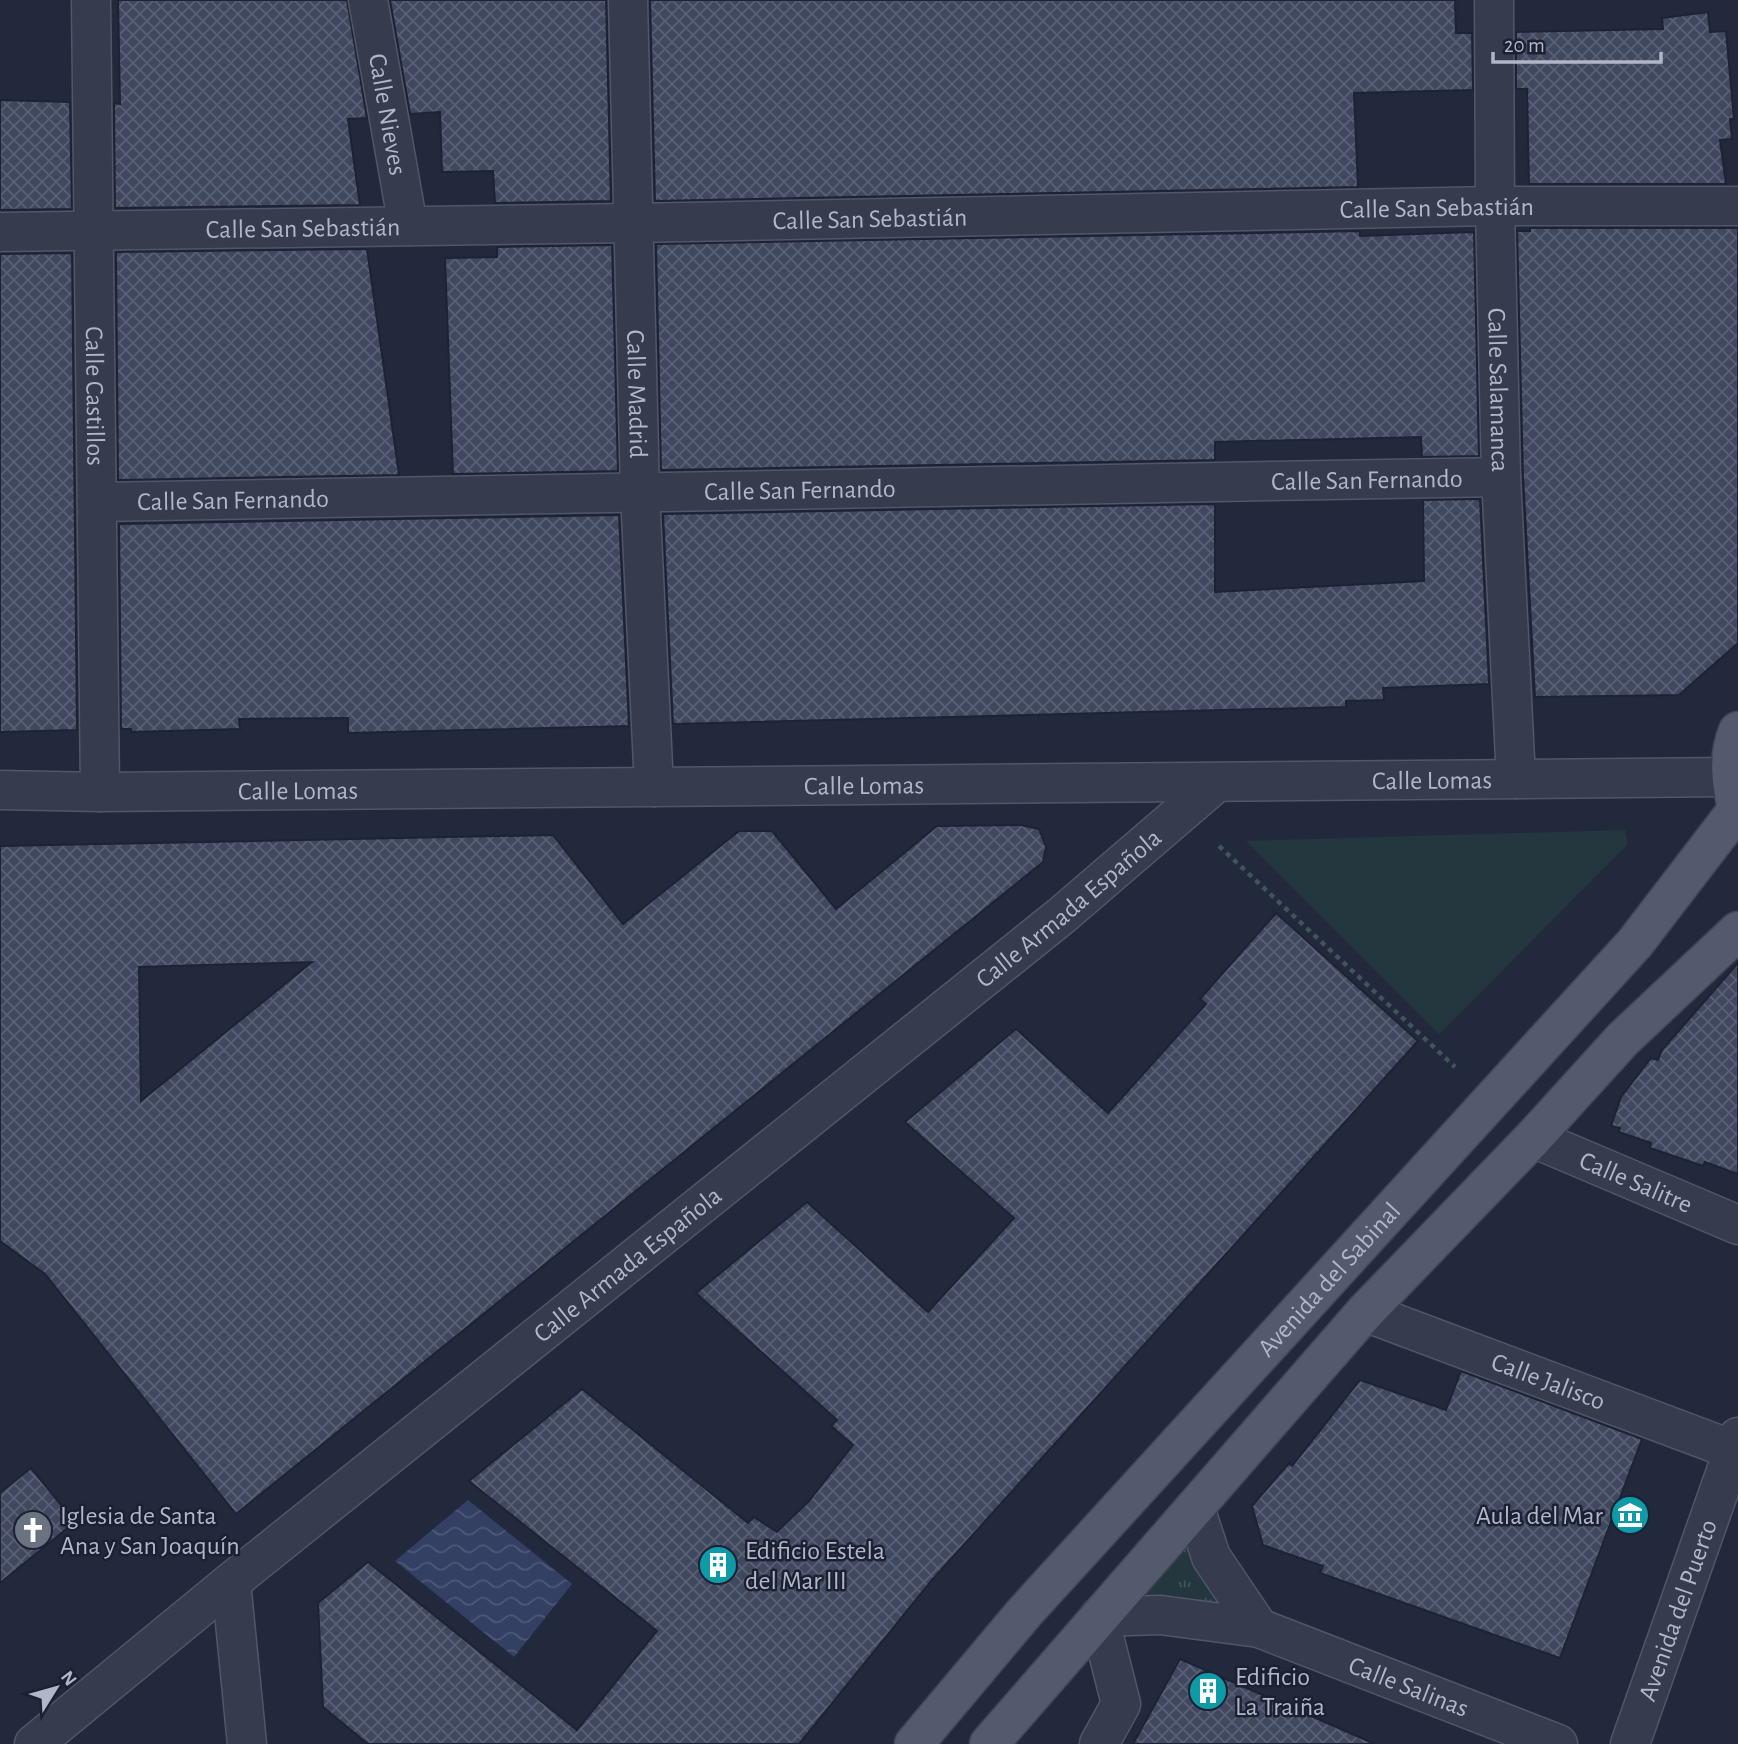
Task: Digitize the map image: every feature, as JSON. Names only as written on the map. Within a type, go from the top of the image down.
[{"type":"main road","points":[[1735,800],[1734,740],[1738,731]]},
{"type":"main road","name":"Avenida del Sabinal","points":[[914,1744],[1024,1613],[1634,943],[1735,800]]},
{"type":"main road","name":"Avenida del Sabinal","points":[[989,1744],[1365,1312],[1533,1138],[1623,1040],[1738,932]]},
{"type":"street","name":"Calle Castillos","points":[[91,0],[100,792]]},
{"type":"street","name":"Calle Nieves","points":[[368,0],[408,226]]},
{"type":"street","name":"Calle Madrid","points":[[628,0],[640,492],[654,787]]},
{"type":"street","name":"Calle Salamanca","points":[[1494,0],[1501,477],[1516,779]]},
{"type":"street","name":"Calle San Sebastián","points":[[0,232],[1495,206],[1738,206]]},
{"type":"street","name":"Calle San Fernando","points":[[98,502],[1501,477]]},
{"type":"street","name":"Calle Lomas","points":[[0,790],[100,792],[1516,779],[1735,800]]},
{"type":"street","name":"Calle Armada Española","points":[[34,1744],[230,1581],[1061,916],[1217,782]]},
{"type":"street","name":"Calle Salitre","points":[[1533,1138],[1738,1226]]},
{"type":"street","name":"Calle Jalisco","points":[[1365,1312],[1735,1443]]},
{"type":"street","name":"Avenida del Puerto","points":[[1630,1744],[1735,1443]]},
{"type":"street","points":[[1195,1508],[1211,1557],[1259,1628]]},
{"type":"street","points":[[230,1581],[247,1744]]},
{"type":"street","name":"Calle Salinas","points":[[1099,1617],[1160,1615],[1259,1628],[1558,1744]]},
{"type":"street","points":[[1099,1617],[1121,1704],[1099,1744]]},
{"type":"path","points":[[1183,811],[1491,1101]]},
{"type":"green space","points":[[1625,830],[1628,844],[1439,1034],[1246,841]]},
{"type":"green space","points":[[1191,1527],[1239,1615],[1120,1606]]},
{"type":"water","points":[[468,1500],[572,1584],[514,1657],[395,1561]]},
{"type":"building","points":[[118,0],[347,0],[367,118],[348,119],[360,205],[115,208],[114,103],[120,104]]},
{"type":"building","points":[[390,0],[606,0],[611,201],[495,203],[493,171],[442,172],[440,112],[410,114]]},
{"type":"building","points":[[650,0],[1455,0],[1456,33],[1472,33],[1473,90],[1354,93],[1358,187],[655,201]]},
{"type":"building","points":[[1708,12],[1710,32],[1726,31],[1734,119],[1730,119],[1732,139],[1720,140],[1726,184],[1529,184],[1527,89],[1516,89],[1516,32],[1663,29],[1662,18]]},
{"type":"building","points":[[0,100],[70,102],[72,209],[0,210]]},
{"type":"building","points":[[1530,228],[1738,228],[1738,643],[1679,695],[1535,697],[1523,476],[1517,231],[1530,231]]},
{"type":"building","points":[[1360,231],[1360,236],[1474,232],[1479,456],[1422,457],[1421,437],[1215,442],[1215,460],[661,470],[656,244]]},
{"type":"building","points":[[612,245],[618,471],[453,474],[445,258],[497,257],[497,247]]},
{"type":"building","points":[[367,249],[399,475],[118,480],[116,252]]},
{"type":"building","points":[[72,253],[77,730],[0,732],[0,254]]},
{"type":"building","points":[[1480,499],[1489,684],[1383,688],[1384,700],[1346,701],[1346,707],[673,724],[663,514],[1215,504],[1215,592],[1424,581],[1423,500]]},
{"type":"building","points":[[619,515],[629,726],[348,733],[348,718],[239,719],[240,729],[131,732],[131,729],[121,729],[119,524]]},
{"type":"building","points":[[1021,825],[1039,829],[1046,847],[1043,862],[236,1514],[45,1274],[0,1241],[0,846],[553,835],[623,924],[739,831],[772,831],[836,909],[937,826]],"holes":[[[312,962],[141,1101],[139,967]]]},
{"type":"building","points":[[1276,913],[1418,1041],[932,1580],[799,1744],[368,1744],[323,1707],[318,1603],[368,1562],[577,1730],[657,1631],[469,1481],[582,1389],[748,1523],[754,1517],[777,1532],[809,1501],[853,1445],[831,1426],[837,1420],[696,1293],[807,1202],[928,1312],[1014,1218],[905,1122],[1016,1029],[1108,1113],[1206,1004],[1200,999]]},
{"type":"building","points":[[1738,963],[1738,1174],[1705,1162],[1703,1166],[1650,1148],[1651,1143],[1619,1132],[1620,1128],[1611,1126],[1621,1097],[1651,1058],[1658,1060],[1662,1050]]},
{"type":"building","points":[[1461,1371],[1642,1439],[1560,1658],[1320,1573],[1323,1566],[1263,1545],[1252,1506],[1289,1463],[1292,1466],[1360,1380],[1446,1410]]},
{"type":"building","name":"Iglesia de Santa Ana y San Joaquín","points":[[31,1468],[75,1522],[0,1583],[0,1493]]},
{"type":"building","name":"Edificio La Traiña","points":[[1180,1659],[1375,1744],[1133,1744]]},
{"type":"place","name":"Aula del Mar","points":[[1630,1515]]},
{"type":"place","name":"Iglesia de Santa Ana y San Joaquín","points":[[33,1530]]},
{"type":"place","name":"Edificio Estela del Mar III","points":[[718,1565]]},
{"type":"place","name":"Edificio La Traiña","points":[[1208,1691]]}]
